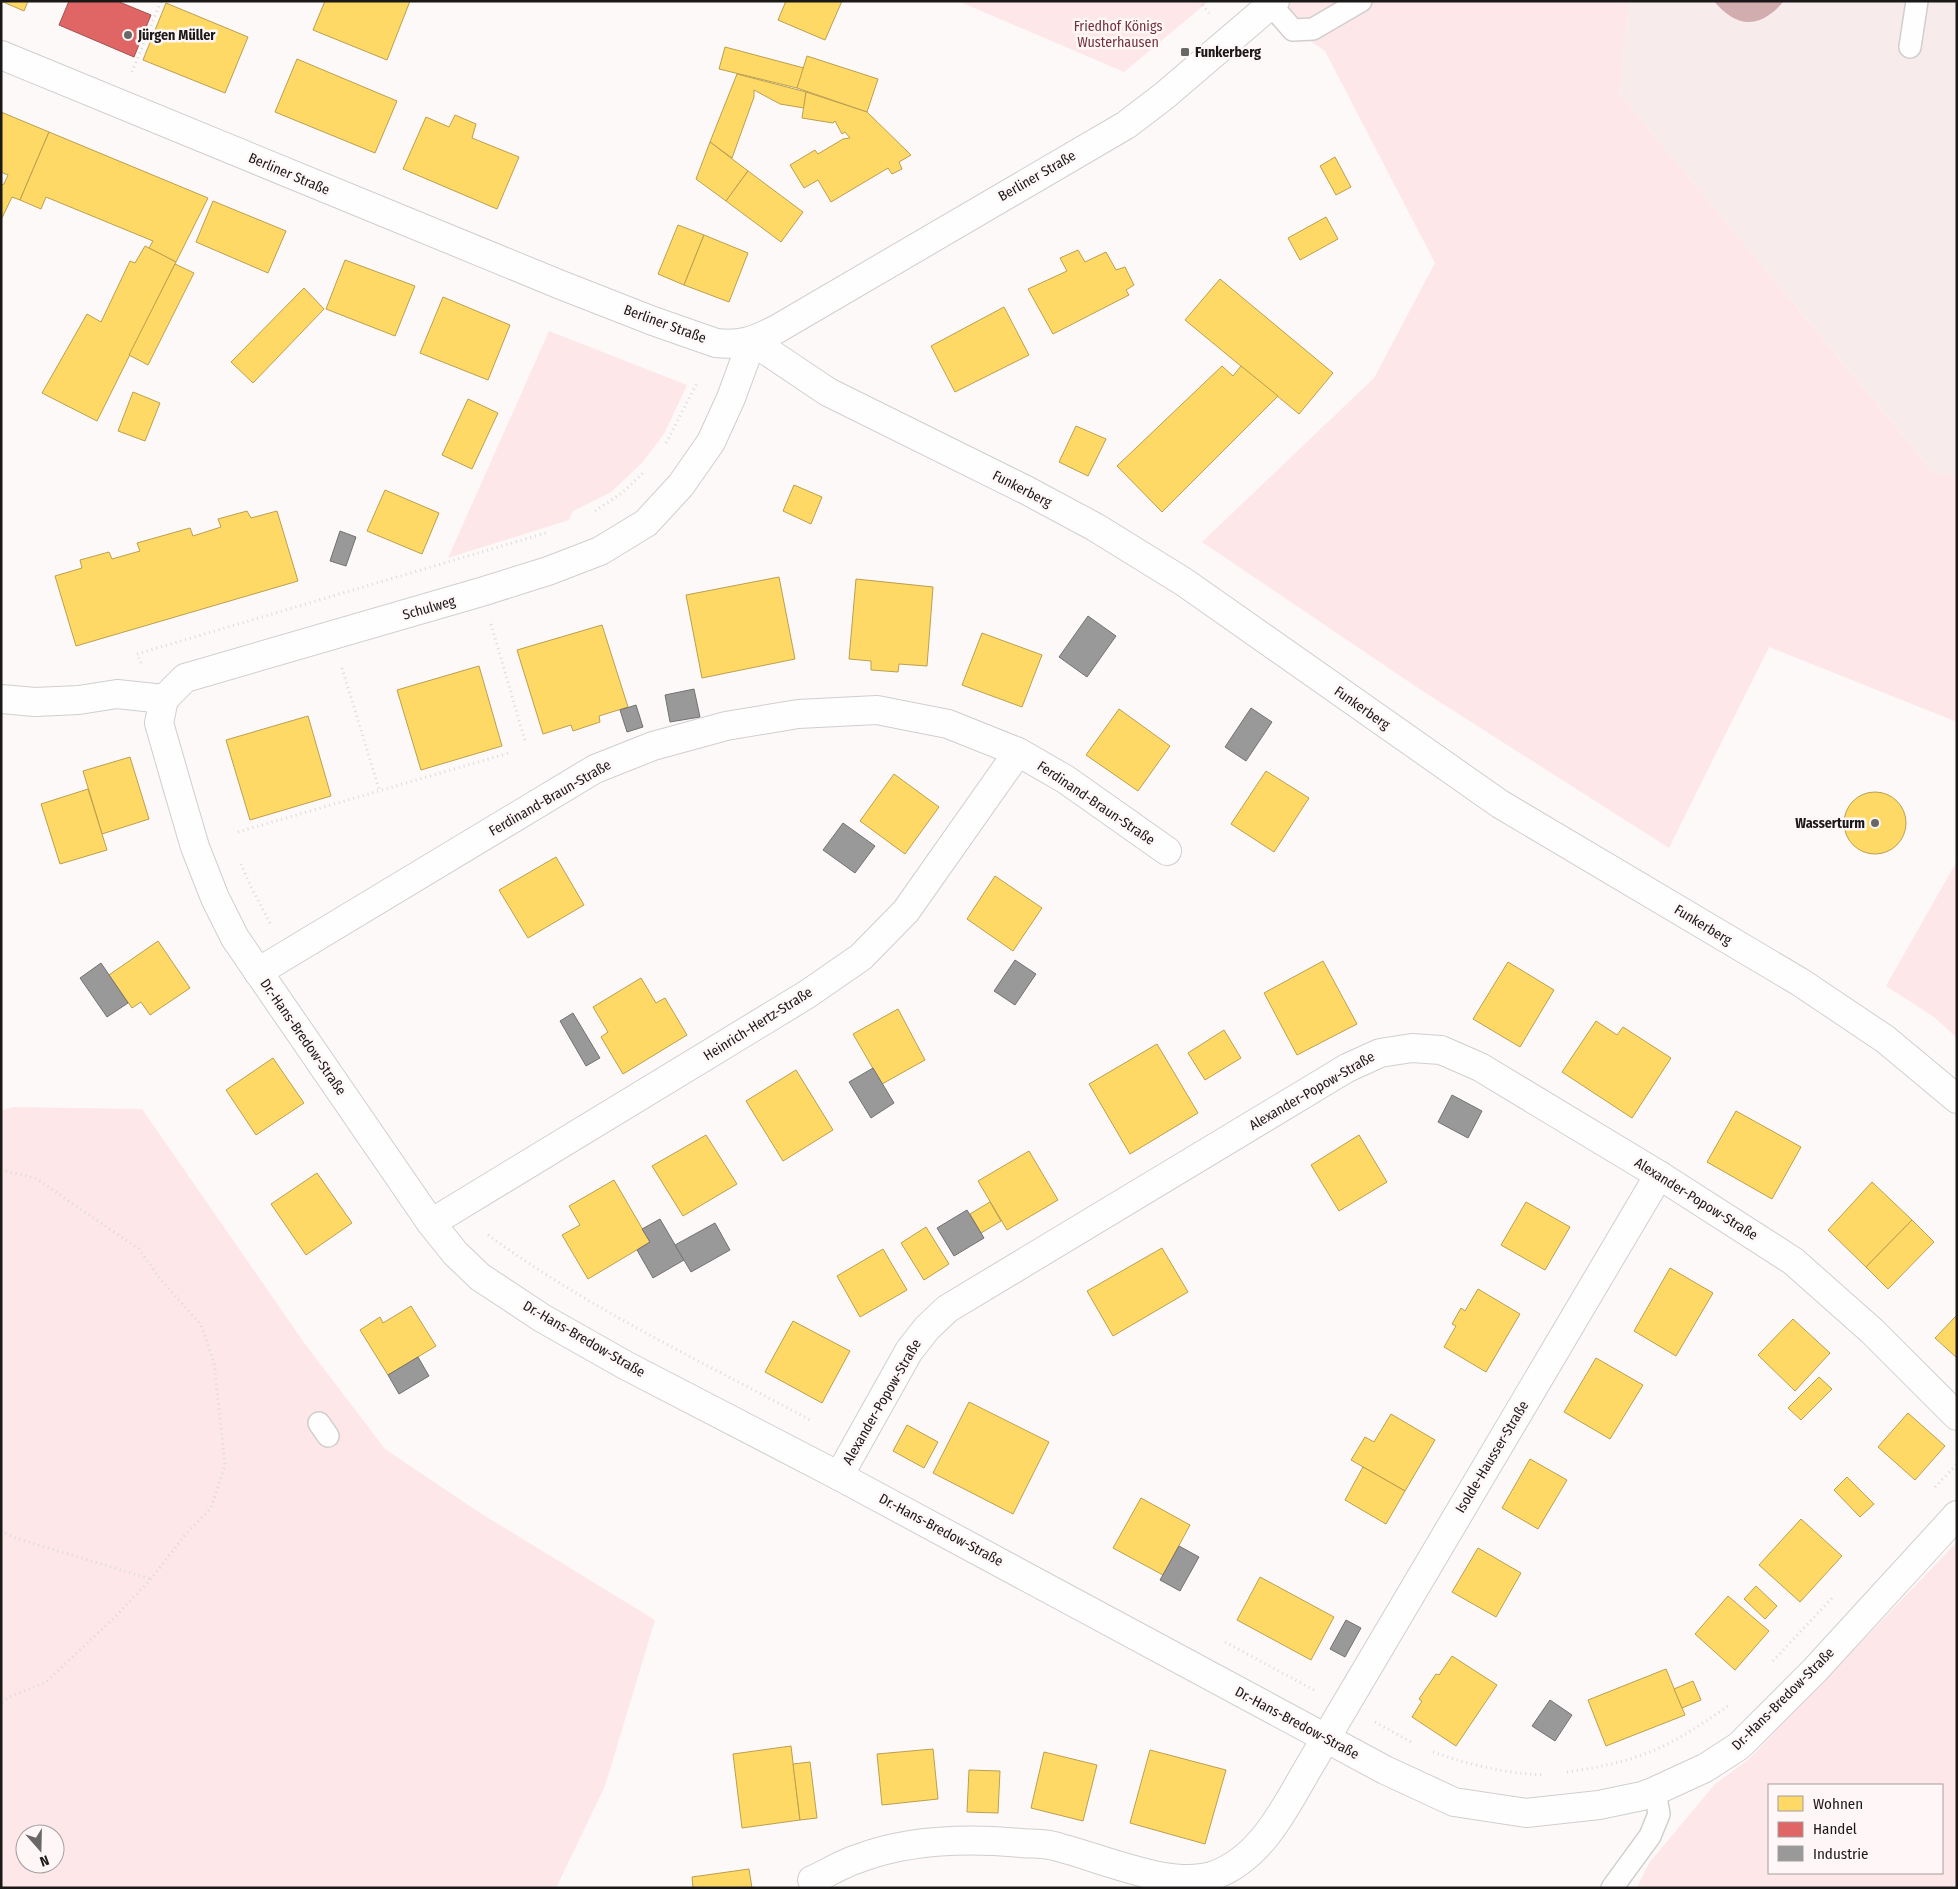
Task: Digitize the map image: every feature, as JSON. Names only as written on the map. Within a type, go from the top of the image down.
[{"type":"street","name":"Berliner Straße","points":[[1,55],[322,188],[645,318],[716,343],[732,345],[752,341],[777,329],[1126,125],[1164,96],[1273,3]]},
{"type":"street","name":"Schulweg","points":[[164,699],[185,678],[548,571],[600,551],[646,523],[681,486],[711,442],[731,398],[752,341]]},
{"type":"street","name":"Funkerberg","points":[[752,341],[828,392],[1026,490],[1095,527],[1168,572],[1500,804],[1800,982],[1878,1034],[1944,1086],[1957,1099]]},
{"type":"street","points":[[1,699],[35,702],[79,700],[117,694],[164,699]]},
{"type":"street","name":"Dr.-Hans-Bredow-Straße","points":[[164,699],[159,723],[196,847],[214,898],[235,938],[431,1223],[455,1253],[480,1277],[542,1318],[625,1364],[839,1476],[1326,1739],[1385,1770],[1454,1802],[1526,1814],[1600,1805],[1642,1796],[1706,1768],[1740,1746],[1815,1670],[1957,1515]]},
{"type":"street","name":"Ferdinand-Braun-Straße","points":[[258,972],[595,769],[653,746],[726,726],[798,714],[877,710],[948,724],[1018,752],[1065,779],[1167,851]]},
{"type":"street","name":"Heinrich-Hertz-Straße","points":[[431,1223],[806,995],[862,957],[906,912],[1018,752]]},
{"type":"street","name":"Alexander-Popow-Straße","points":[[839,1476],[909,1351],[927,1328],[947,1309],[1347,1068],[1380,1053],[1412,1048],[1441,1050],[1480,1067],[1659,1175],[1793,1261],[1872,1331],[1957,1416]]},
{"type":"street","name":"Isolde-Hausser-Straße","points":[[812,1880],[860,1858],[920,1842],[988,1840],[1053,1846],[1158,1877],[1191,1881],[1212,1876],[1230,1868],[1250,1854],[1266,1837],[1326,1739],[1659,1175]]},
{"type":"lane","points":[[1273,3],[1293,30],[1312,29],[1361,1]]},
{"type":"lane","points":[[1910,47],[1917,1]]},
{"type":"lane","points":[[1612,1888],[1650,1836],[1660,1814],[1655,1791]]},
{"type":"path","points":[[134,66],[161,1]]},
{"type":"path","points":[[664,446],[697,384]]},
{"type":"path","points":[[593,513],[622,493],[647,468]]},
{"type":"path","points":[[164,699],[144,674],[138,654],[549,532]]},
{"type":"path","points":[[489,618],[526,744]]},
{"type":"path","points":[[332,636],[380,792]]},
{"type":"path","points":[[238,832],[509,753]]},
{"type":"path","points":[[240,861],[274,931],[289,953]]},
{"type":"path","points":[[1,1170],[35,1178],[139,1249],[161,1280],[201,1325],[214,1363],[225,1465],[211,1508],[185,1535],[151,1579],[115,1618],[46,1682],[9,1697],[1,1703]]},
{"type":"path","points":[[462,1204],[483,1231],[574,1293],[856,1444]]},
{"type":"path","points":[[1930,1493],[1957,1464]]},
{"type":"path","points":[[1,1530],[16,1538],[151,1579]]},
{"type":"path","points":[[1769,1665],[1836,1593]]},
{"type":"path","points":[[1222,1641],[1417,1745]]},
{"type":"path","points":[[1564,1772],[1598,1767],[1647,1753],[1693,1730],[1735,1701]]},
{"type":"path","points":[[1432,1752],[1463,1763],[1505,1772],[1546,1775]]},
{"type":"shaded area","points":[[1629,1],[1957,1],[1957,475],[1936,475],[1619,93]]},
{"type":"shaded area","points":[[1714,1],[1784,1],[1766,17],[1749,22],[1731,17]]},
{"type":"green space","name":"Friedhof Königs Wusterhausen","points":[[958,1],[1209,1],[1124,72]]},
{"type":"green space","points":[[1251,1],[1629,1],[1619,93],[1935,474],[1957,475],[1957,722],[1769,647],[1669,848],[1421,690],[1202,542],[1374,378],[1435,263],[1325,51]]},
{"type":"green space","points":[[549,331],[687,385],[664,434],[642,463],[611,492],[573,511],[569,520],[448,558]]},
{"type":"green space","points":[[1957,861],[1957,1038],[1934,1017],[1886,986]]},
{"type":"green space","points":[[13,1107],[142,1109],[305,1344],[385,1449],[480,1513],[655,1620],[605,1786],[556,1888],[1,1888],[1,1111]]},
{"type":"green space","points":[[1957,1542],[1957,1888],[1637,1888],[1649,1863],[1715,1784],[1749,1759]]},
{"type":"building: Wohnen","points":[[1,1],[28,1],[24,11]]},
{"type":"building: Wohnen","points":[[325,1],[410,1],[387,60],[313,30]]},
{"type":"building: Wohnen","points":[[786,1],[842,1],[825,40],[778,20]]},
{"type":"building: Wohnen","points":[[166,3],[248,37],[225,93],[143,60]]},
{"type":"building: Wohnen","points":[[725,47],[804,68],[797,88],[719,69]]},
{"type":"building: Wohnen","points":[[807,56],[878,79],[867,112],[797,88]]},
{"type":"building: Wohnen","points":[[297,59],[397,101],[375,153],[275,112]]},
{"type":"building: Wohnen","points":[[737,74],[806,92],[804,108],[780,104],[754,90],[754,97],[732,158],[710,142]]},
{"type":"building: Wohnen","points":[[806,92],[867,112],[911,155],[899,162],[902,169],[892,174],[888,168],[831,202],[818,180],[804,188],[790,165],[815,150],[818,154],[843,139],[850,138],[845,132],[842,134],[835,121],[833,123],[802,118]]},
{"type":"building: Wohnen","points":[[1,112],[49,132],[20,200],[12,197],[1,220],[1,185],[4,184],[8,175],[1,172]]},
{"type":"building: Wohnen","points":[[455,115],[476,124],[472,138],[519,157],[497,209],[403,169],[426,117],[449,127]]},
{"type":"building: Wohnen","points":[[49,132],[208,198],[176,262],[149,248],[153,241],[46,197],[41,209],[20,200]]},
{"type":"building: Wohnen","points":[[710,142],[748,171],[726,201],[696,179]]},
{"type":"building: Wohnen","points":[[1335,157],[1351,187],[1336,195],[1320,166]]},
{"type":"building: Wohnen","points":[[748,171],[803,212],[781,242],[726,201]]},
{"type":"building: Wohnen","points":[[213,201],[286,231],[268,273],[196,242]]},
{"type":"building: Wohnen","points":[[1326,217],[1338,239],[1300,260],[1288,238]]},
{"type":"building: Wohnen","points":[[678,225],[704,235],[684,285],[658,274]]},
{"type":"building: Wohnen","points":[[704,235],[748,253],[729,302],[684,285]]},
{"type":"building: Wohnen","points":[[145,246],[176,262],[97,421],[42,393],[87,314],[101,322],[130,261],[135,263]]},
{"type":"building: Wohnen","points":[[1078,250],[1085,262],[1106,252],[1116,270],[1125,267],[1134,285],[1126,290],[1129,295],[1053,334],[1028,289],[1067,271],[1060,258]]},
{"type":"building: Wohnen","points":[[345,260],[415,286],[395,336],[326,309]]},
{"type":"building: Wohnen","points":[[175,264],[194,273],[148,365],[129,355]]},
{"type":"building: Wohnen","points":[[1220,279],[1333,373],[1299,414],[1185,320]]},
{"type":"building: Wohnen","points":[[304,288],[324,309],[253,383],[231,362]]},
{"type":"building: Wohnen","points":[[443,297],[510,325],[488,380],[420,353]]},
{"type":"building: Wohnen","points":[[1004,307],[1029,355],[955,392],[931,346]]},
{"type":"building: Wohnen","points":[[1222,366],[1233,376],[1241,366],[1278,396],[1162,512],[1117,466]]},
{"type":"building: Wohnen","points":[[133,392],[160,403],[145,441],[118,431]]},
{"type":"building: Wohnen","points":[[468,399],[498,413],[472,469],[442,455]]},
{"type":"building: Wohnen","points":[[1076,426],[1106,439],[1088,476],[1059,462]]},
{"type":"building: Wohnen","points":[[794,485],[822,497],[811,524],[783,511]]},
{"type":"building: Wohnen","points":[[385,490],[439,513],[422,554],[367,531]]},
{"type":"building: Wohnen","points":[[247,511],[251,518],[277,511],[298,581],[76,646],[55,576],[82,568],[80,560],[109,552],[112,559],[140,551],[137,543],[190,528],[193,536],[221,527],[218,519]]},
{"type":"building: Wohnen","points":[[779,577],[795,659],[702,678],[686,595]]},
{"type":"building: Wohnen","points":[[856,579],[933,587],[927,666],[899,664],[898,672],[871,670],[871,661],[849,659]]},
{"type":"building: Wohnen","points":[[602,625],[628,707],[599,716],[600,722],[573,731],[571,725],[543,734],[517,650]]},
{"type":"building: Wohnen","points":[[982,633],[1042,655],[1022,707],[962,685]]},
{"type":"building: Wohnen","points":[[479,666],[502,746],[421,770],[397,690]]},
{"type":"building: Wohnen","points":[[1119,709],[1170,746],[1138,791],[1086,755]]},
{"type":"building: Wohnen","points":[[308,716],[331,796],[250,820],[226,740]]},
{"type":"building: Wohnen","points":[[130,757],[149,819],[102,834],[83,771]]},
{"type":"building: Wohnen","points":[[1266,771],[1309,798],[1274,852],[1231,824]]},
{"type":"building: Wohnen","points":[[894,774],[939,807],[905,854],[860,821]]},
{"type":"building: Wohnen","points":[[88,789],[107,850],[60,864],[41,804]]},
{"type":"building: Wohnen","name":"Wasserturm","points":[[1869,792],[1881,792],[1897,801],[1904,811],[1906,823],[1904,835],[1897,845],[1881,854],[1869,854],[1858,849],[1849,840],[1844,829],[1844,817],[1849,806],[1858,797]]},
{"type":"building: Wohnen","points":[[556,857],[584,905],[528,938],[499,890]]},
{"type":"building: Wohnen","points":[[995,876],[1042,908],[1013,951],[967,919]]},
{"type":"building: Wohnen","points":[[158,941],[190,988],[150,1015],[141,1002],[132,1008],[109,975]]},
{"type":"building: Wohnen","points":[[1323,961],[1357,1024],[1297,1055],[1264,993]]},
{"type":"building: Wohnen","points":[[1508,962],[1554,990],[1520,1047],[1473,1019]]},
{"type":"building: Wohnen","points":[[641,978],[656,1003],[665,998],[687,1035],[623,1074],[601,1037],[608,1032],[593,1007]]},
{"type":"building: Wohnen","points":[[898,1009],[925,1060],[882,1084],[853,1034]]},
{"type":"building: Wohnen","points":[[1596,1021],[1617,1035],[1623,1027],[1671,1058],[1632,1118],[1562,1072]]},
{"type":"building: Wohnen","points":[[1224,1030],[1241,1058],[1205,1080],[1188,1053]]},
{"type":"building: Wohnen","points":[[1157,1044],[1198,1113],[1130,1154],[1089,1084]]},
{"type":"building: Wohnen","points":[[273,1058],[304,1103],[256,1135],[226,1090]]},
{"type":"building: Wohnen","points":[[796,1070],[833,1130],[783,1161],[746,1101]]},
{"type":"building: Wohnen","points":[[1736,1111],[1801,1147],[1772,1199],[1707,1162]]},
{"type":"building: Wohnen","points":[[706,1135],[737,1184],[683,1216],[652,1166]]},
{"type":"building: Wohnen","points":[[1359,1135],[1387,1182],[1339,1211],[1311,1165]]},
{"type":"building: Wohnen","points":[[1029,1151],[1058,1200],[1007,1230],[978,1181]]},
{"type":"building: Wohnen","points":[[317,1173],[352,1223],[306,1255],[271,1204]]},
{"type":"building: Wohnen","points":[[614,1180],[650,1242],[588,1279],[562,1235],[580,1225],[569,1206]]},
{"type":"building: Wohnen","points":[[1872,1182],[1912,1220],[1866,1267],[1828,1230]]},
{"type":"building: Wohnen","points":[[990,1202],[1001,1221],[981,1233],[970,1214]]},
{"type":"building: Wohnen","points":[[1526,1202],[1570,1227],[1545,1270],[1501,1245]]},
{"type":"building: Wohnen","points":[[1912,1220],[1934,1242],[1888,1289],[1866,1267]]},
{"type":"building: Wohnen","points":[[926,1227],[949,1264],[924,1280],[901,1243]]},
{"type":"building: Wohnen","points":[[1162,1248],[1188,1292],[1113,1336],[1087,1291]]},
{"type":"building: Wohnen","points":[[883,1249],[907,1290],[860,1317],[837,1276]]},
{"type":"building: Wohnen","points":[[1670,1268],[1713,1293],[1676,1356],[1634,1331]]},
{"type":"building: Wohnen","points":[[1478,1289],[1520,1314],[1486,1372],[1444,1347],[1456,1326],[1452,1324],[1461,1308],[1465,1311]]},
{"type":"building: Wohnen","points":[[411,1306],[436,1346],[388,1375],[360,1330],[380,1317],[383,1323]]},
{"type":"building: Wohnen","points":[[1957,1315],[1957,1358],[1935,1338]]},
{"type":"building: Wohnen","points":[[1793,1319],[1830,1353],[1795,1391],[1758,1355]]},
{"type":"building: Wohnen","points":[[793,1321],[850,1351],[822,1403],[765,1372]]},
{"type":"building: Wohnen","points":[[1596,1358],[1643,1385],[1610,1439],[1564,1412]]},
{"type":"building: Wohnen","points":[[1819,1377],[1832,1389],[1801,1420],[1788,1408]]},
{"type":"building: Wohnen","points":[[969,1402],[1049,1442],[1013,1514],[933,1473]]},
{"type":"building: Wohnen","points":[[1908,1413],[1945,1446],[1915,1480],[1878,1447]]},
{"type":"building: Wohnen","points":[[1391,1414],[1435,1440],[1405,1491],[1351,1460],[1365,1437],[1374,1442]]},
{"type":"building: Wohnen","points":[[907,1425],[938,1442],[924,1468],[893,1451]]},
{"type":"building: Wohnen","points":[[1530,1459],[1567,1480],[1538,1529],[1502,1508]]},
{"type":"building: Wohnen","points":[[1363,1467],[1405,1491],[1386,1524],[1345,1500]]},
{"type":"building: Wohnen","points":[[1847,1477],[1874,1504],[1860,1517],[1834,1490]]},
{"type":"building: Wohnen","points":[[1141,1498],[1190,1525],[1163,1575],[1113,1548]]},
{"type":"building: Wohnen","points":[[1801,1519],[1842,1556],[1800,1602],[1759,1565]]},
{"type":"building: Wohnen","points":[[1478,1548],[1521,1573],[1496,1617],[1452,1592]]},
{"type":"building: Wohnen","points":[[1260,1577],[1334,1617],[1311,1660],[1237,1620]]},
{"type":"building: Wohnen","points":[[1756,1586],[1777,1606],[1765,1619],[1744,1599]]},
{"type":"building: Wohnen","points":[[1728,1596],[1769,1631],[1735,1670],[1695,1634]]},
{"type":"building: Wohnen","points":[[1452,1656],[1497,1685],[1456,1746],[1412,1717],[1422,1701],[1419,1699],[1436,1674],[1439,1675]]},
{"type":"building: Wohnen","points":[[1666,1669],[1685,1715],[1606,1746],[1588,1700]]},
{"type":"building: Wohnen","points":[[1693,1681],[1701,1700],[1682,1708],[1674,1689]]},
{"type":"building: Wohnen","points":[[791,1746],[800,1820],[742,1828],[733,1754]]},
{"type":"building: Wohnen","points":[[933,1749],[938,1799],[882,1805],[877,1754]]},
{"type":"building: Wohnen","points":[[1150,1750],[1226,1770],[1205,1844],[1130,1823]]},
{"type":"building: Wohnen","points":[[1044,1752],[1097,1765],[1083,1821],[1031,1808]]},
{"type":"building: Wohnen","points":[[810,1762],[817,1818],[800,1820],[793,1764]]},
{"type":"building: Wohnen","points":[[969,1770],[1000,1771],[998,1813],[967,1812]]},
{"type":"building: Wohnen","points":[[749,1869],[752,1888],[693,1888],[692,1877]]},
{"type":"building: Handel","points":[[69,1],[117,1],[151,15],[134,57],[59,25]]},
{"type":"building: Industrie","points":[[340,531],[356,537],[346,566],[330,561]]},
{"type":"building: Industrie","points":[[1088,616],[1116,636],[1087,677],[1059,657]]},
{"type":"building: Industrie","points":[[694,689],[700,717],[670,722],[665,695]]},
{"type":"building: Industrie","points":[[636,705],[643,727],[627,732],[620,710]]},
{"type":"building: Industrie","points":[[1251,708],[1272,722],[1246,761],[1225,747]]},
{"type":"building: Industrie","points":[[843,823],[875,846],[855,873],[823,850]]},
{"type":"building: Industrie","points":[[1015,960],[1036,974],[1015,1005],[994,991]]},
{"type":"building: Industrie","points":[[101,963],[128,1003],[107,1017],[80,978]]},
{"type":"building: Industrie","points":[[573,1013],[600,1058],[586,1066],[560,1021]]},
{"type":"building: Industrie","points":[[873,1068],[894,1103],[871,1118],[849,1082]]},
{"type":"building: Industrie","points":[[1452,1095],[1482,1111],[1468,1138],[1438,1122]]},
{"type":"building: Industrie","points":[[967,1210],[984,1238],[954,1256],[937,1228]]},
{"type":"building: Industrie","points":[[660,1219],[684,1260],[653,1278],[637,1250],[650,1242],[642,1229]]},
{"type":"building: Industrie","points":[[715,1223],[730,1250],[691,1272],[675,1245]]},
{"type":"building: Industrie","points":[[418,1357],[429,1376],[399,1394],[388,1375]]},
{"type":"building: Industrie","points":[[1179,1546],[1199,1557],[1180,1591],[1160,1580]]},
{"type":"building: Industrie","points":[[1346,1620],[1361,1628],[1345,1657],[1330,1649]]},
{"type":"building: Industrie","points":[[1550,1700],[1572,1715],[1555,1741],[1532,1726]]},
{"type":"place","name":"Jürgen Müller","points":[[128,35]]},
{"type":"place","name":"Funkerberg","points":[[1185,52]]},
{"type":"place","name":"Wasserturm","points":[[1875,823]]}]
